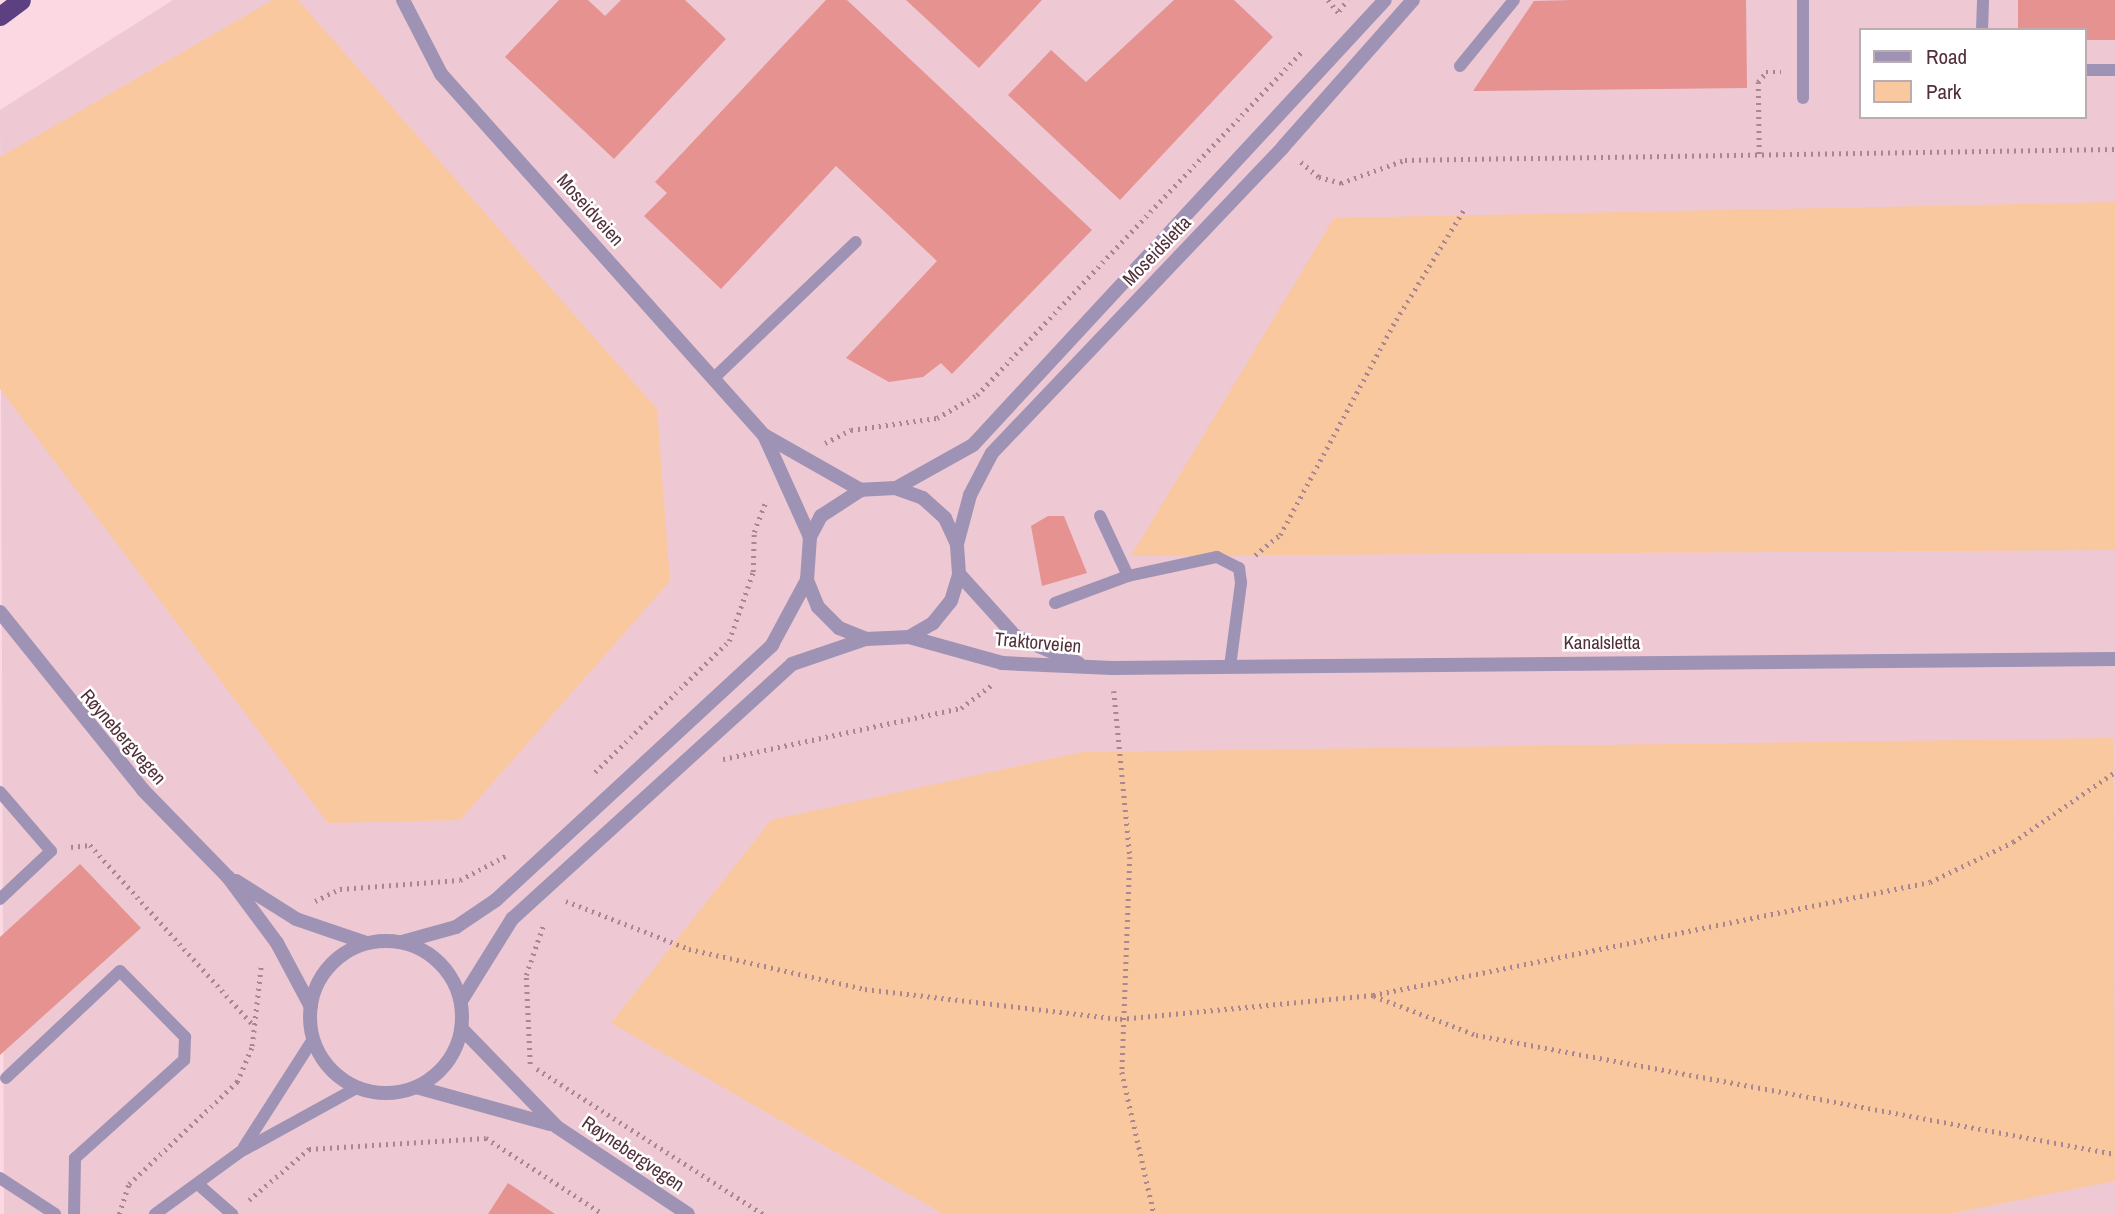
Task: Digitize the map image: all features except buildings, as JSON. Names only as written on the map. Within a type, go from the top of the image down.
[{"type":"highway","points":[[0,16],[21,0]]},
{"type":"street","name":"Moseidveien","points":[[403,0],[441,74],[715,377],[764,435]]},
{"type":"street","name":"Moseidsletta","points":[[896,488],[973,445],[1385,0]]},
{"type":"street","name":"Moseidsletta","points":[[957,544],[970,495],[992,453],[1283,147],[1413,0]]},
{"type":"street","points":[[764,435],[861,490]]},
{"type":"street","points":[[764,435],[810,537]]},
{"type":"street","points":[[461,1001],[512,919],[792,664],[866,639],[909,637],[933,623],[960,574],[957,544],[944,518],[923,498],[896,488],[861,490],[821,516],[810,537],[807,579],[818,607],[839,628],[866,639]]},
{"type":"street","name":"Traktorveien","points":[[960,574],[1014,636],[1089,667]]},
{"type":"street","name":"Røynebergvegen","points":[[228,877],[296,919],[366,943],[402,942],[456,927],[496,900],[772,645],[807,579]]},
{"type":"street","name":"Røynebergvegen","points":[[0,612],[134,780],[228,877],[277,943],[311,1007],[313,1039]]},
{"type":"street","name":"Traktorveien","points":[[909,637],[1002,663],[1089,667]]},
{"type":"street","name":"Kanalsletta","points":[[1089,667],[2115,659]]},
{"type":"street","points":[[402,942],[440,963],[461,1001],[462,1028],[446,1064],[416,1087]]},
{"type":"street","name":"Røynebergvegen","points":[[311,1007],[329,967],[366,943]]},
{"type":"street","name":"Røynebergvegen","points":[[462,1028],[557,1127],[688,1214]]},
{"type":"street","points":[[313,1039],[339,1076],[358,1087]]},
{"type":"street","name":"Røynebergvegen","points":[[358,1087],[377,1092],[416,1087],[557,1127]]},
{"type":"lane","points":[[1460,66],[1514,0]]},
{"type":"lane","points":[[1802,0],[1803,98]]},
{"type":"lane","points":[[1982,28],[1983,0]]},
{"type":"lane","points":[[2087,70],[2115,70]]},
{"type":"lane","points":[[715,377],[856,242]]},
{"type":"lane","points":[[1100,516],[1128,576]]},
{"type":"lane","points":[[1055,603],[1128,576],[1217,557],[1239,568],[1230,666]]},
{"type":"lane","points":[[0,792],[51,851],[0,899]]},
{"type":"lane","points":[[6,1078],[120,971],[185,1037],[184,1060],[75,1158],[74,1214]]},
{"type":"lane","points":[[240,1152],[313,1039]]},
{"type":"lane","points":[[155,1214],[200,1186],[240,1152],[358,1087]]},
{"type":"lane","points":[[0,1178],[55,1214]]},
{"type":"lane","points":[[200,1186],[237,1210]]},
{"type":"path","points":[[1328,0],[1338,12]]},
{"type":"path","points":[[1329,22],[1348,0]]},
{"type":"path","points":[[824,444],[851,430],[937,418],[977,395],[1310,42]]},
{"type":"path","points":[[1759,154],[1761,75],[1803,72]]},
{"type":"path","points":[[1300,161],[1319,177],[1341,183],[1405,160],[2115,149]]},
{"type":"path","points":[[1239,568],[1280,535],[1396,320],[1465,208]]},
{"type":"path","points":[[592,775],[729,641],[753,572],[754,532],[771,490]]},
{"type":"path","points":[[1112,668],[1130,857],[1119,1018],[1122,1072],[1154,1214]]},
{"type":"path","points":[[710,769],[720,760],[961,708],[992,684]]},
{"type":"path","points":[[565,901],[690,949],[865,989],[1119,1018],[1373,995],[1930,882],[2013,842],[2115,772]]},
{"type":"path","points":[[51,851],[90,845],[255,1026]]},
{"type":"path","points":[[308,905],[340,889],[460,880],[514,851]]},
{"type":"path","points":[[556,909],[575,892]]},
{"type":"path","points":[[547,918],[526,975],[530,1064],[763,1214]]},
{"type":"path","points":[[120,1214],[129,1184],[237,1082],[255,1026],[261,962]]},
{"type":"path","points":[[1373,995],[1476,1035],[2115,1154]]},
{"type":"path","points":[[237,1210],[309,1149],[486,1138],[603,1214]]},
{"type":"shaded area","points":[[173,0],[2115,0],[2115,1214],[4,1214],[0,110]]},
{"type":"green space","points":[[273,0],[298,0],[657,409],[670,581],[460,820],[328,823],[0,389],[0,157]]},
{"type":"green space","points":[[2115,202],[2115,550],[1131,556],[1334,218]]},
{"type":"green space","points":[[2113,738],[2115,1181],[1949,1214],[943,1214],[611,1023],[771,820],[1082,752]]}]
